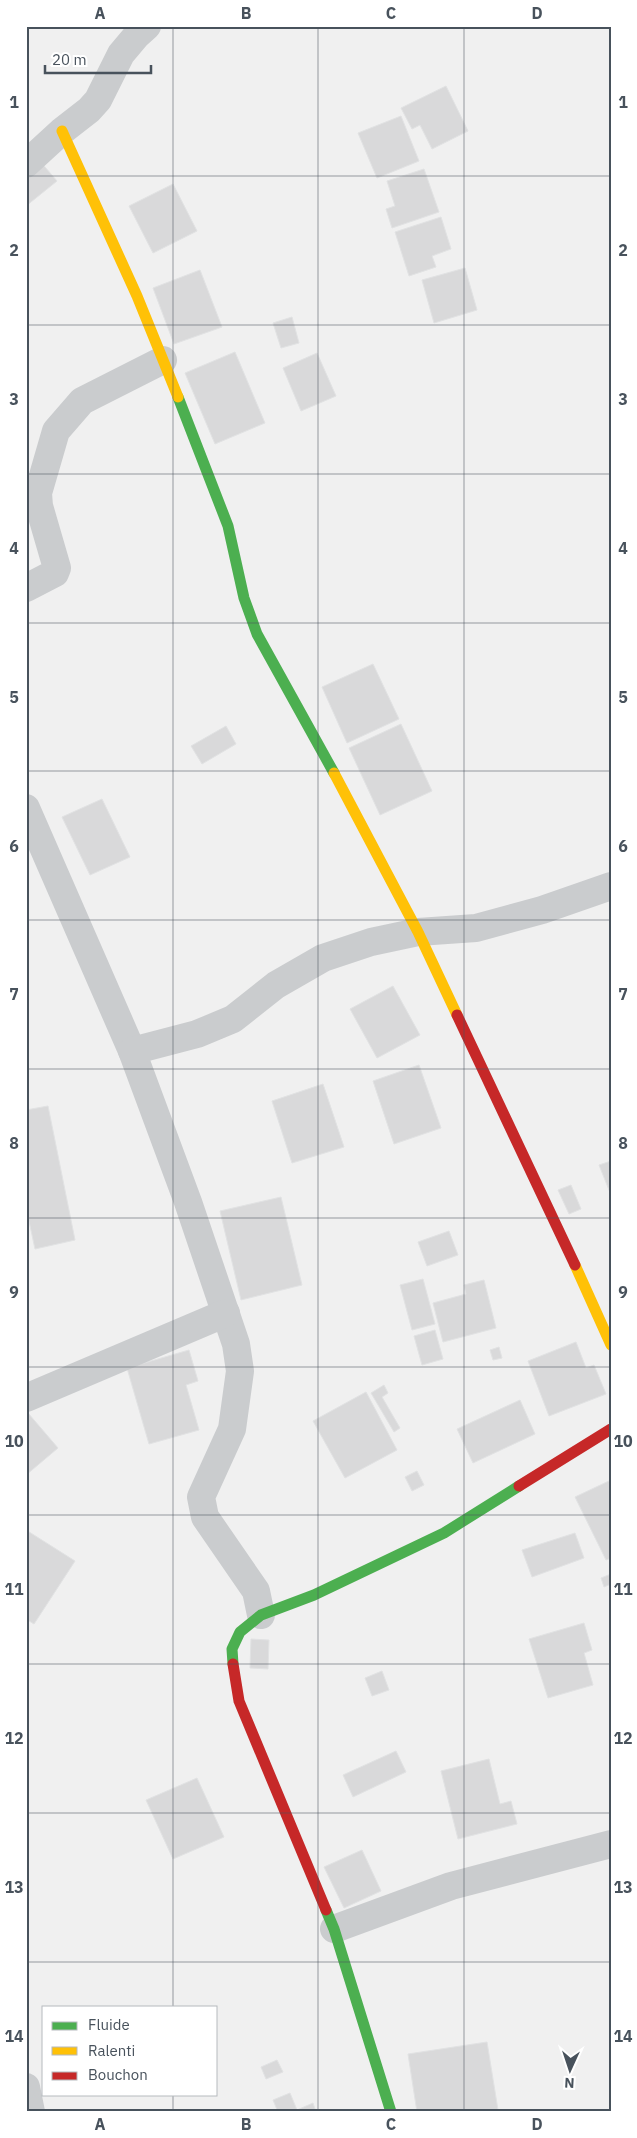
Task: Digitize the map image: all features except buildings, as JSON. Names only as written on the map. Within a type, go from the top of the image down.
[{"type":"street","points":[[26,164],[98,100],[121,54],[147,26]]},
{"type":"street","points":[[62,131],[137,296],[216,491],[228,526],[244,598],[257,634],[326,757],[418,932],[529,1165],[611,1345]]},
{"type":"street","points":[[26,588],[49,577],[57,568],[39,506],[38,493],[56,431],[82,401],[163,360]]},
{"type":"street","points":[[27,812],[132,1052],[185,1194],[236,1344],[240,1372],[232,1429],[201,1497],[204,1517],[256,1591],[261,1614]]},
{"type":"street","points":[[132,1052],[198,1034],[233,1018],[276,985],[323,958],[371,942],[418,932],[476,928],[542,910],[611,886]]},
{"type":"street","points":[[26,1398],[226,1313]]},
{"type":"street","points":[[391,2112],[334,1928],[238,1701],[233,1674],[232,1649],[240,1632],[261,1614],[314,1596],[444,1533],[611,1429]]},
{"type":"street","points":[[334,1928],[451,1886],[611,1844]]},
{"type":"street","points":[[26,2087],[31,2112]]},
{"type":"traffic: fast","points":[[178,397],[228,526],[244,598],[257,634],[334,773]]},
{"type":"traffic: fast","points":[[233,1664],[232,1649],[240,1632],[261,1615],[314,1595],[444,1533],[519,1486]]},
{"type":"traffic: fast","points":[[326,1910],[334,1929],[391,2112]]},
{"type":"traffic: slow","points":[[62,131],[137,296],[178,397]]},
{"type":"traffic: slow","points":[[334,773],[418,932],[457,1015]]},
{"type":"traffic: slow","points":[[575,1265],[611,1345]]},
{"type":"traffic: jam","points":[[457,1015],[575,1265]]},
{"type":"traffic: jam","points":[[519,1486],[611,1429]]},
{"type":"traffic: jam","points":[[233,1664],[239,1701],[326,1910]]}]
